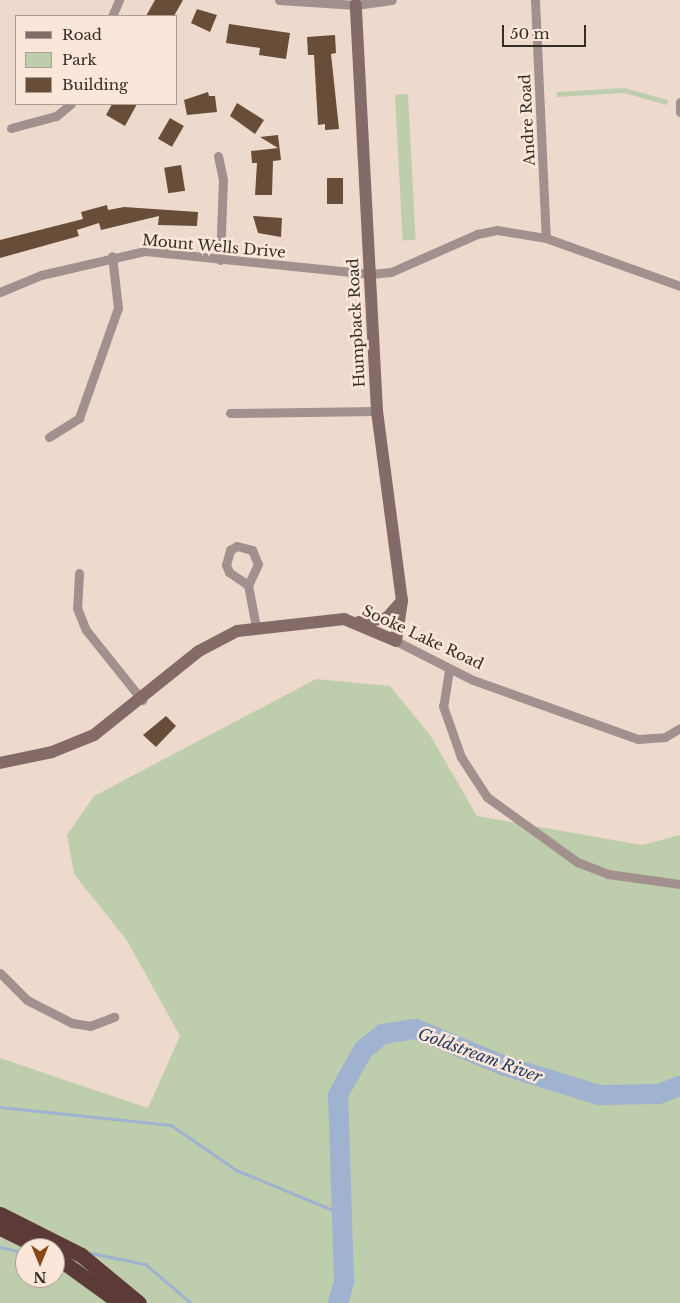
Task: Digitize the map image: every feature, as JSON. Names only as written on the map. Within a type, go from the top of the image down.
[{"type":"highway","points":[[0,1214],[81,1255],[139,1303]]},
{"type":"highway","points":[[0,1228],[20,1238]]},
{"type":"highway","points":[[65,1263],[120,1303]]},
{"type":"street","points":[[112,15],[120,0]]},
{"type":"street","points":[[279,0],[356,2],[392,0]]},
{"type":"street","name":"Andre Road","points":[[535,0],[546,238]]},
{"type":"street","name":"Humpback Road","points":[[356,2],[377,411],[402,601],[396,641]]},
{"type":"street","points":[[680,102],[680,112]]},
{"type":"street","points":[[11,128],[56,116],[70,105]]},
{"type":"street","points":[[218,156],[223,178],[220,260]]},
{"type":"street","name":"Mount Wells Drive","points":[[0,292],[41,275],[112,256],[145,251],[370,274],[391,272],[477,234],[497,230],[546,238],[680,286]]},
{"type":"street","points":[[49,437],[79,418],[118,308],[112,256]]},
{"type":"street","points":[[230,413],[377,411]]},
{"type":"street","points":[[79,573],[77,608],[86,630],[142,700]]},
{"type":"street","points":[[248,585],[256,628]]},
{"type":"street","points":[[356,622],[387,618],[402,601]]},
{"type":"street","name":"Sooke Lake Road","points":[[0,763],[52,752],[94,734],[142,700],[199,651],[237,631],[327,618],[356,622],[449,670],[638,739],[665,736],[680,728]]},
{"type":"street","points":[[449,670],[443,706],[461,757],[487,797],[577,862],[608,874],[680,884]]},
{"type":"street","points":[[0,973],[27,1000],[72,1023],[90,1026],[114,1017]]},
{"type":"green space","points":[[624,88],[668,100],[667,105],[624,93],[557,97],[557,92]]},
{"type":"green space","points":[[408,94],[416,240],[403,240],[395,95]]},
{"type":"green space","points":[[316,679],[390,686],[430,735],[477,816],[642,845],[680,835],[680,1303],[0,1303],[0,1058],[148,1108],[180,1036],[126,939],[74,874],[67,835],[94,796]]},
{"type":"building","points":[[155,0],[183,0],[175,15],[147,15]]},
{"type":"building","points":[[197,9],[217,15],[210,32],[191,23]]},
{"type":"building","points":[[229,24],[290,33],[286,59],[259,55],[260,48],[226,43]]},
{"type":"building","points":[[335,35],[336,53],[331,54],[339,129],[325,130],[325,124],[318,125],[314,55],[308,55],[307,37]]},
{"type":"building","points":[[208,92],[209,96],[215,96],[217,112],[187,115],[184,100]]},
{"type":"building","points":[[237,103],[264,120],[255,134],[230,116]]},
{"type":"building","points":[[111,105],[136,105],[125,126],[106,115]]},
{"type":"building","points":[[170,118],[184,126],[172,147],[158,139]]},
{"type":"building","points":[[278,135],[281,160],[273,161],[272,195],[255,195],[257,163],[252,163],[251,151],[278,148],[260,137]]},
{"type":"building","points":[[181,165],[185,191],[168,193],[164,168]]},
{"type":"building","points":[[327,178],[343,178],[343,204],[327,204]]},
{"type":"building","points":[[107,205],[108,210],[124,207],[198,212],[197,226],[158,225],[159,216],[101,230],[99,223],[77,230],[79,236],[0,258],[0,240],[83,219],[81,212]]},
{"type":"building","points":[[253,216],[282,218],[281,237],[258,233]]},
{"type":"building","points":[[166,716],[176,726],[156,747],[143,735]]},
{"type":"waterway","name":"Goldstream River","points":[[338,1303],[344,1282],[338,1095],[363,1050],[383,1034],[416,1029],[502,1065],[599,1095],[659,1094],[680,1086]]},
{"type":"waterway","points":[[0,1107],[171,1125],[236,1170],[342,1214]]},
{"type":"waterway","points":[[0,1247],[15,1251]]},
{"type":"waterway","points":[[86,1252],[145,1264],[191,1303]]}]
